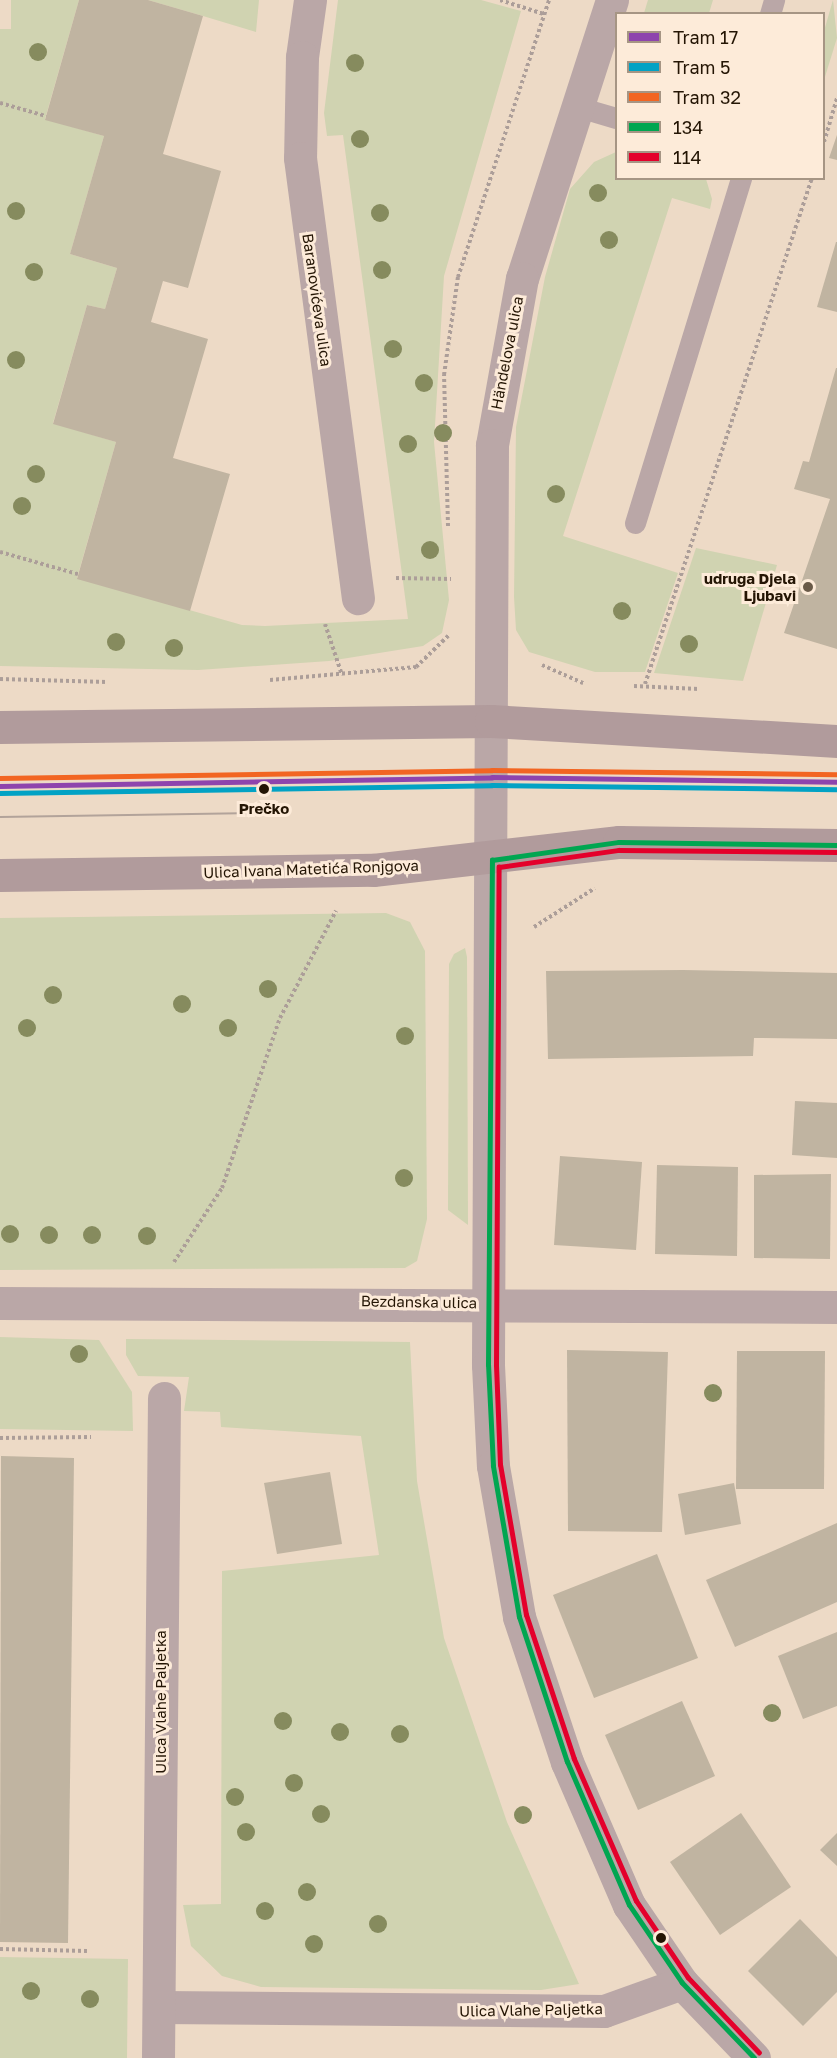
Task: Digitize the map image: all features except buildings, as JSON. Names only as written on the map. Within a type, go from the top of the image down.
[{"type":"street","name":"Baranovićeva ulica","points":[[310,0],[302,57],[300,158],[357,587]]},
{"type":"street","name":"Händelova ulica","points":[[612,0],[522,278],[497,398],[491,721],[488,1303],[493,1466],[519,1617],[567,1762],[629,1905],[682,1983],[754,2058]]},
{"type":"street","points":[[0,727],[491,721],[837,741]]},
{"type":"street","name":"Ulica Ivana Matetića Ronjgova","points":[[0,875],[341,871],[492,860],[619,842],[837,845]]},
{"type":"street","name":"Bezdanska ulica","points":[[0,1303],[488,1303],[837,1307]]},
{"type":"street","name":"Ulica Vlahe Paljetka","points":[[158,2058],[164,1398]]},
{"type":"street","name":"Ulica Vlahe Paljetka","points":[[159,2007],[604,2011],[682,1983]]},
{"type":"lane","points":[[576,106],[615,118]]},
{"type":"lane","points":[[636,523],[740,180]]},
{"type":"path","points":[[500,0],[544,14]]},
{"type":"path","points":[[825,139],[837,98]]},
{"type":"path","points":[[0,103],[46,116]]},
{"type":"path","points":[[628,687],[645,684],[811,180]]},
{"type":"path","points":[[0,552],[78,574]]},
{"type":"path","points":[[357,587],[452,579]]},
{"type":"path","points":[[261,680],[396,672],[425,661]]},
{"type":"path","points":[[542,665],[596,685]]},
{"type":"path","points":[[0,679],[113,682]]},
{"type":"path","points":[[534,927],[603,886]]},
{"type":"path","points":[[169,1268],[196,1235],[222,1188],[280,1018],[343,898]]},
{"type":"path","points":[[0,1437],[91,1437]]},
{"type":"path","points":[[0,1949],[87,1951]]},
{"type":"green space","points":[[11,0],[79,0],[45,119],[104,136],[70,254],[117,268],[105,309],[87,305],[53,423],[116,442],[77,578],[242,625],[265,626],[408,619],[343,135],[327,136],[324,113],[338,0],[481,0],[521,11],[444,276],[434,442],[449,600],[442,633],[423,646],[329,661],[198,670],[0,666],[0,29],[11,29]]},
{"type":"green space","points":[[148,0],[259,0],[256,32],[203,16]]},
{"type":"green space","points":[[648,0],[713,0],[709,12],[644,12]]},
{"type":"green space","points":[[833,0],[837,38],[825,77],[825,28]]},
{"type":"green space","points":[[615,152],[615,180],[706,180],[712,199],[710,209],[672,198],[563,536],[678,573],[645,672],[595,672],[529,652],[516,630],[514,597],[516,427],[545,277],[570,189],[594,162]]},
{"type":"green space","points":[[696,548],[777,565],[743,681],[654,673]]},
{"type":"green space","points":[[386,913],[410,922],[425,951],[427,1219],[417,1261],[405,1268],[0,1270],[0,918]]},
{"type":"green space","points":[[465,948],[467,957],[468,1225],[448,1210],[449,964],[454,954]]},
{"type":"green space","points":[[0,1337],[99,1340],[132,1392],[133,1431],[0,1429]]},
{"type":"green space","points":[[126,1339],[410,1342],[417,1481],[444,1638],[507,1822],[579,1984],[541,1990],[261,1987],[222,1976],[191,1946],[183,1905],[221,1904],[222,1571],[379,1555],[361,1436],[221,1427],[220,1412],[184,1411],[189,1377],[138,1376],[126,1355]]},
{"type":"green space","points":[[0,1957],[128,1959],[127,2058],[0,2058]]},
{"type":"tram line","name":"32","points":[[0,778],[492,770],[837,774]]},
{"type":"tram line","name":"17","points":[[0,786],[492,777],[837,782]]},
{"type":"tram line","name":"5","points":[[0,793],[492,785],[837,789]]},
{"type":"tram line","points":[[0,817],[265,813]]},
{"type":"transit line","name":"134","points":[[754,2058],[682,1983],[629,1905],[567,1762],[519,1617],[493,1466],[488,1365],[492,860],[619,842],[837,845]]},
{"type":"transit line","name":"114","points":[[759,2053],[688,1978],[636,1901],[574,1759],[526,1615],[500,1465],[496,1365],[499,867],[619,850],[837,852]]},
{"type":"place","name":"udruga Djela Ljubavi","points":[[808,587]]},
{"type":"place","name":"Prečko","points":[[264,789]]}]
